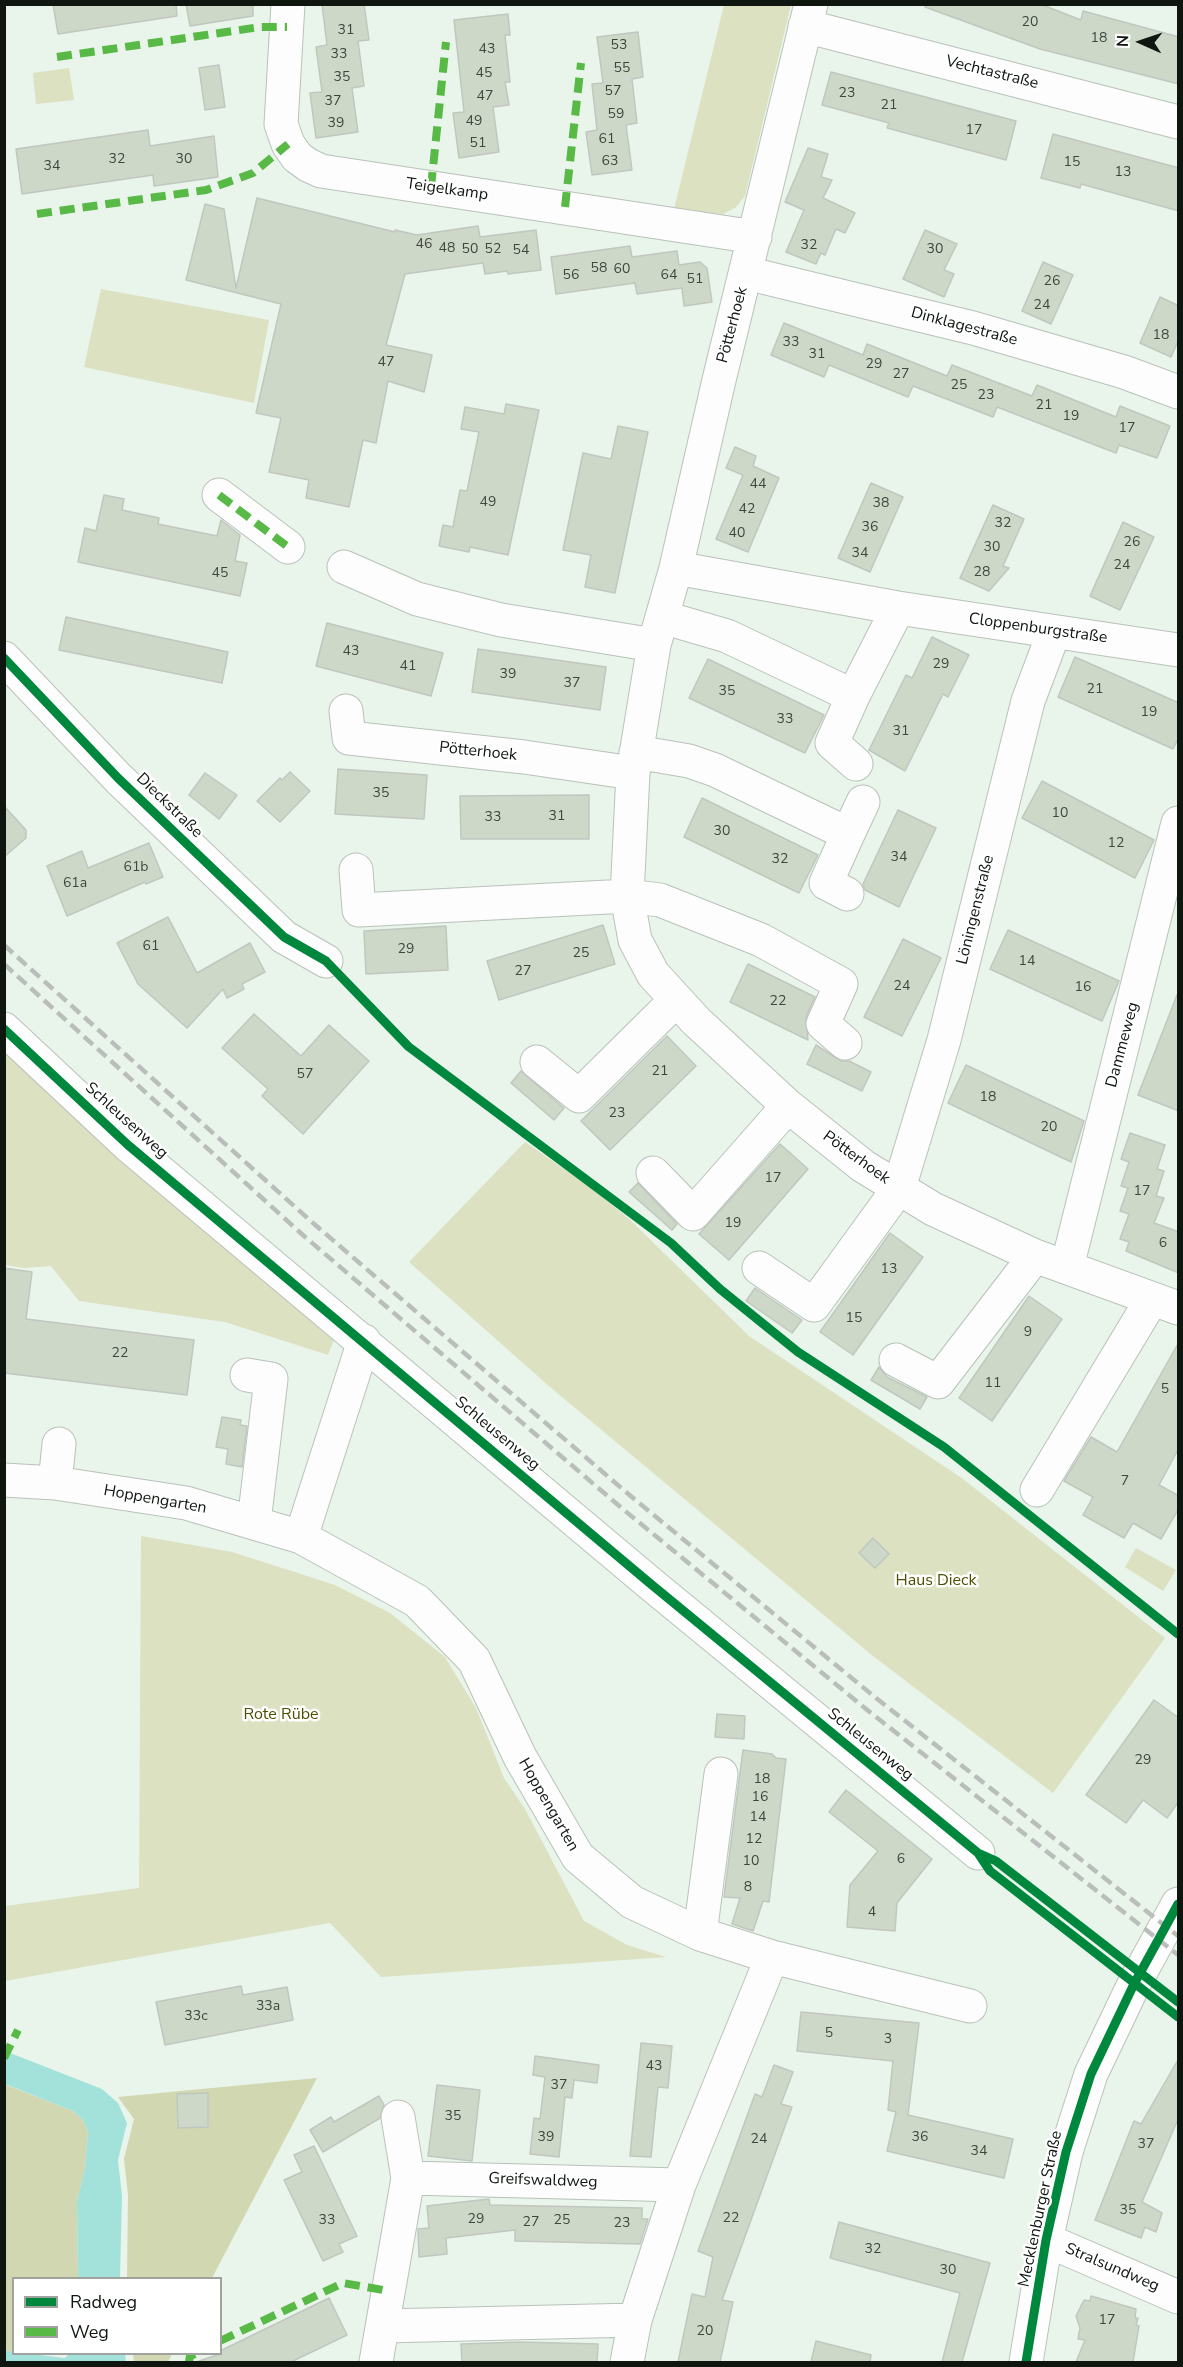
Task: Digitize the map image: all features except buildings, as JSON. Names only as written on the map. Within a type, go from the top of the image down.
[{"type":"street","name":"Teigelkamp","points":[[288,4],[281,124],[288,144],[297,157],[308,165],[321,171],[754,237]]},
{"type":"street","name":"Pötterhoek","points":[[808,15],[718,380],[676,568],[658,631],[634,763],[627,896],[635,940],[652,974],[675,1001],[788,1106],[834,1144],[933,1209],[1035,1256],[1166,1303]]},
{"type":"street","name":"Vechtastraße","points":[[808,15],[1179,122]]},
{"type":"street","name":"Dinklagestraße","points":[[746,273],[973,328],[1124,372],[1179,392]]},
{"type":"street","points":[[219,495],[288,547]]},
{"type":"street","points":[[344,567],[417,599],[501,620],[727,636],[853,696]]},
{"type":"street","name":"Cloppenburgstraße","points":[[676,568],[898,609],[1179,650]]},
{"type":"street","points":[[856,764],[832,743],[853,696],[898,609]]},
{"type":"street","name":"Löningenstraße","points":[[759,1268],[814,1305],[899,1188],[944,1040],[1028,701],[1054,632]]},
{"type":"street","name":"Dieckstraße","points":[[4,658],[118,778],[284,937],[326,961]]},
{"type":"street","name":"Pötterhoek","points":[[346,711],[349,738],[525,757],[634,763],[689,761],[715,770],[848,834]]},
{"type":"street","points":[[847,894],[826,883],[863,802]]},
{"type":"street","name":"Dammeweg","points":[[1067,1267],[1179,823]]},
{"type":"street","points":[[356,870],[359,910],[627,896],[660,900],[847,974],[823,1024],[844,1043]]},
{"type":"street","points":[[537,1062],[579,1096],[675,1001]]},
{"type":"street","name":"Schleusenweg","points":[[4,1029],[128,1145],[652,1585],[978,1853]]},
{"type":"street","points":[[653,1173],[693,1214],[788,1106]]},
{"type":"street","points":[[896,1360],[939,1382],[1035,1256]]},
{"type":"street","points":[[1036,1490],[1166,1303]]},
{"type":"street","points":[[301,1537],[364,1341]]},
{"type":"street","points":[[247,1375],[272,1379],[254,1522]]},
{"type":"street","points":[[55,1483],[59,1444]]},
{"type":"street","name":"Hoppengarten","points":[[4,1480],[55,1483],[186,1503],[301,1537],[417,1601],[474,1660],[520,1757],[578,1857],[632,1902],[700,1934],[772,1957],[970,2006]]},
{"type":"street","points":[[700,1934],[721,1774]]},
{"type":"street","name":"Mecklenburger Straße","points":[[1026,2362],[1046,2240],[1066,2152],[1091,2074],[1134,1984],[1179,1904]]},
{"type":"street","points":[[627,2362],[635,2320],[678,2185],[772,1957]]},
{"type":"street","points":[[376,2362],[408,2178],[398,2116]]},
{"type":"street","name":"Greifswaldweg","points":[[408,2178],[678,2185]]},
{"type":"street","name":"Stralsundweg","points":[[1046,2240],[1179,2296]]},
{"type":"street","points":[[384,2326],[635,2320]]},
{"type":"green space","points":[[724,5],[791,5],[745,196],[735,208],[723,214],[674,209]]},
{"type":"green space","points":[[69,68],[74,100],[36,104],[33,73]]},
{"type":"green space","points":[[101,289],[269,320],[254,403],[84,367]]},
{"type":"green space","points":[[4,1045],[336,1334],[328,1355],[225,1322],[79,1301],[51,1266],[24,1268],[5,1265]]},
{"type":"green space","name":"Haus Dieck","points":[[525,1142],[590,1187],[629,1219],[749,1336],[963,1479],[1165,1638],[1053,1793],[873,1656],[550,1387],[409,1262]]},
{"type":"green space","name":"Rote Rübe","points":[[141,1536],[232,1552],[335,1585],[390,1613],[445,1657],[476,1708],[504,1778],[525,1809],[584,1921],[627,1945],[666,1957],[381,1977],[330,1923],[5,1981],[5,1906],[139,1888]]},
{"type":"green space","points":[[1136,1548],[1176,1570],[1163,1591],[1125,1567]]},
{"type":"green space","points":[[317,2078],[213,2277],[127,2277],[128,2195],[124,2159],[134,2119],[118,2097]]},
{"type":"green space","points":[[4,2084],[73,2111],[83,2120],[88,2132],[85,2168],[77,2201],[78,2277],[12,2277],[12,2352],[4,2351]]},
{"type":"green space","points":[[133,2355],[172,2355],[168,2362],[134,2362]]},
{"type":"water","points":[[5,2051],[102,2089],[118,2103],[127,2123],[118,2160],[122,2196],[120,2277],[78,2277],[77,2201],[85,2168],[88,2132],[83,2120],[73,2111],[5,2084]]},
{"type":"water","points":[[5,2351],[12,2352],[12,2355],[65,2358],[68,2355],[125,2355],[126,2362],[5,2362]]},
{"type":"railway","points":[[4,945],[313,1223],[633,1498],[876,1698],[1178,1936]]},
{"type":"railway","points":[[4,964],[304,1236],[624,1510],[866,1709],[1178,1955]]},
{"type":"marked path","points":[[57,57],[260,27],[287,27]]},
{"type":"marked path","points":[[431,187],[446,42]]},
{"type":"marked path","points":[[565,207],[581,63]]},
{"type":"marked path","points":[[37,214],[206,190],[253,173],[288,144]]},
{"type":"marked path","points":[[219,495],[288,547]]},
{"type":"marked path","points":[[4,2058],[18,2030]]},
{"type":"marked path","points":[[222,2340],[343,2283],[389,2291]]},
{"type":"marked path","points":[[189,2362],[192,2355]]},
{"type":"cycle path","points":[[4,658],[118,778],[284,937],[326,961],[409,1047],[671,1243],[720,1289],[798,1352],[944,1447],[1178,1634]]},
{"type":"cycle path","points":[[4,1029],[128,1145],[652,1585],[978,1853],[996,1861],[1178,2002]]},
{"type":"cycle path","points":[[978,1853],[990,1871],[1178,2017]]},
{"type":"cycle path","points":[[1026,2362],[1046,2240],[1066,2152],[1091,2074],[1134,1984],[1178,1904]]}]
